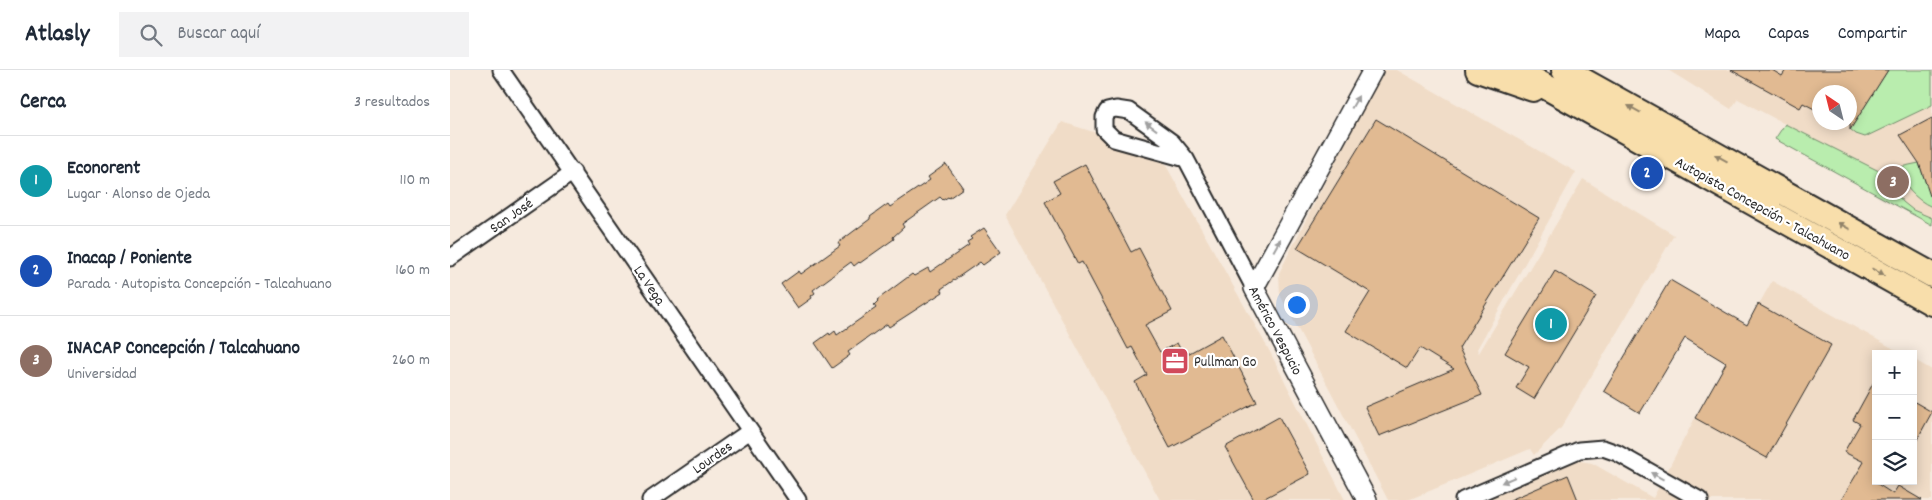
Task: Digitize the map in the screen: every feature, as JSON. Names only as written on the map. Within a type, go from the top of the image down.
[{"type":"main road","points":[[1478,70],[1572,101]]},
{"type":"main road","name":"Autopista Concepción - Talcahuano","points":[[1516,70],[1932,303]]},
{"type":"main road","name":"Autopista Concepción - Talcahuano","points":[[1564,70],[1932,275]]},
{"type":"street","name":"La Vega","points":[[502,70],[798,500]]},
{"type":"street","points":[[1254,288],[1373,70]]},
{"type":"street","name":"Américo Vespucio","points":[[1186,159],[1114,139],[1104,129],[1104,117],[1107,111],[1116,109],[1129,111],[1172,142],[1186,159],[1367,500]]},
{"type":"street","name":"San José","points":[[450,258],[573,172]]},
{"type":"street","name":"Lourdes","points":[[650,500],[750,431]]},
{"type":"street","points":[[1463,500],[1579,450],[1596,448],[1617,453],[1700,500]]},
{"type":"shaded area","points":[[1382,70],[1397,70],[1576,172],[1477,349],[1479,353],[1583,179],[1674,235],[1561,428],[1534,455],[1530,449],[1408,500],[1388,500],[1280,295],[1279,273]]},
{"type":"shaded area","points":[[1668,70],[1932,70],[1932,225],[1775,139],[1785,124],[1738,99],[1731,109]]},
{"type":"shaded area","points":[[1062,122],[1159,153],[1270,352],[1345,500],[1160,500],[1005,215]]},
{"type":"shaded area","points":[[1772,281],[1896,350],[1872,350],[1872,485],[1917,485],[1917,361],[1932,370],[1932,500],[1474,500],[1563,458],[1592,463],[1653,498],[1695,418]]},
{"type":"green space","points":[[1888,70],[1932,70],[1932,105],[1865,137],[1851,130],[1857,130],[1857,118]]},
{"type":"green space","points":[[1785,124],[1881,172],[1903,202],[1913,210],[1932,218],[1932,225],[1775,139]]},
{"type":"green space","points":[[1919,163],[1926,184],[1932,181],[1932,207],[1910,191],[1895,168]]},
{"type":"building","points":[[1731,70],[1772,70],[1782,76],[1786,70],[1888,70],[1857,119],[1857,85],[1812,85],[1812,108],[1803,103],[1800,108]]},
{"type":"building","points":[[1932,118],[1932,195],[1930,196],[1919,163],[1900,135]]},
{"type":"building","points":[[1376,119],[1539,218],[1459,348],[1482,395],[1379,436],[1365,407],[1454,369],[1420,348],[1407,368],[1346,331],[1370,292],[1297,248]]},
{"type":"building","points":[[946,164],[963,188],[949,198],[943,200],[940,197],[902,224],[904,227],[893,237],[894,239],[860,263],[854,266],[851,262],[813,290],[815,293],[811,296],[812,298],[798,308],[781,284],[799,271],[801,274],[840,246],[838,243],[870,219],[870,217],[888,204],[890,207],[930,180],[928,177]]},
{"type":"building","points":[[1085,164],[1131,252],[1139,248],[1172,311],[1145,325],[1160,352],[1177,343],[1184,356],[1222,335],[1257,402],[1170,448],[1135,382],[1147,375],[1132,347],[1128,349],[1082,262],[1078,264],[1045,202],[1060,193],[1053,181]]},
{"type":"building","points":[[984,228],[1001,252],[983,265],[980,262],[941,289],[943,292],[889,327],[887,324],[848,352],[850,355],[832,368],[815,343],[829,333],[830,335],[835,331],[837,335],[876,308],[874,305],[877,300],[912,274],[914,276],[928,268],[930,272],[969,245],[967,242],[972,239],[970,237]]},
{"type":"building","points":[[1555,271],[1596,296],[1534,399],[1516,388],[1529,367],[1505,353]]},
{"type":"building","points":[[1670,280],[1747,325],[1758,304],[1831,345],[1767,458],[1695,418],[1726,363],[1685,338],[1640,413],[1604,391]]},
{"type":"building","points":[[1872,385],[1872,485],[1879,485],[1893,494],[1898,486],[1922,500],[1841,500],[1864,462],[1844,452],[1860,424],[1853,420]]},
{"type":"building","points":[[1917,403],[1932,412],[1917,440]]},
{"type":"building","points":[[1279,417],[1310,474],[1261,500],[1254,500],[1225,447]]},
{"type":"building","points":[[1568,475],[1578,500],[1510,500]]},
{"type":"place","name":"Inacap / Poniente","points":[[1647,173]]},
{"type":"place","name":"INACAP Concepción / Talcahuano","points":[[1893,182]]},
{"type":"place","name":"Econorent","points":[[1551,324]]},
{"type":"place","name":"Pullman Go","points":[[1175,361]]}]
